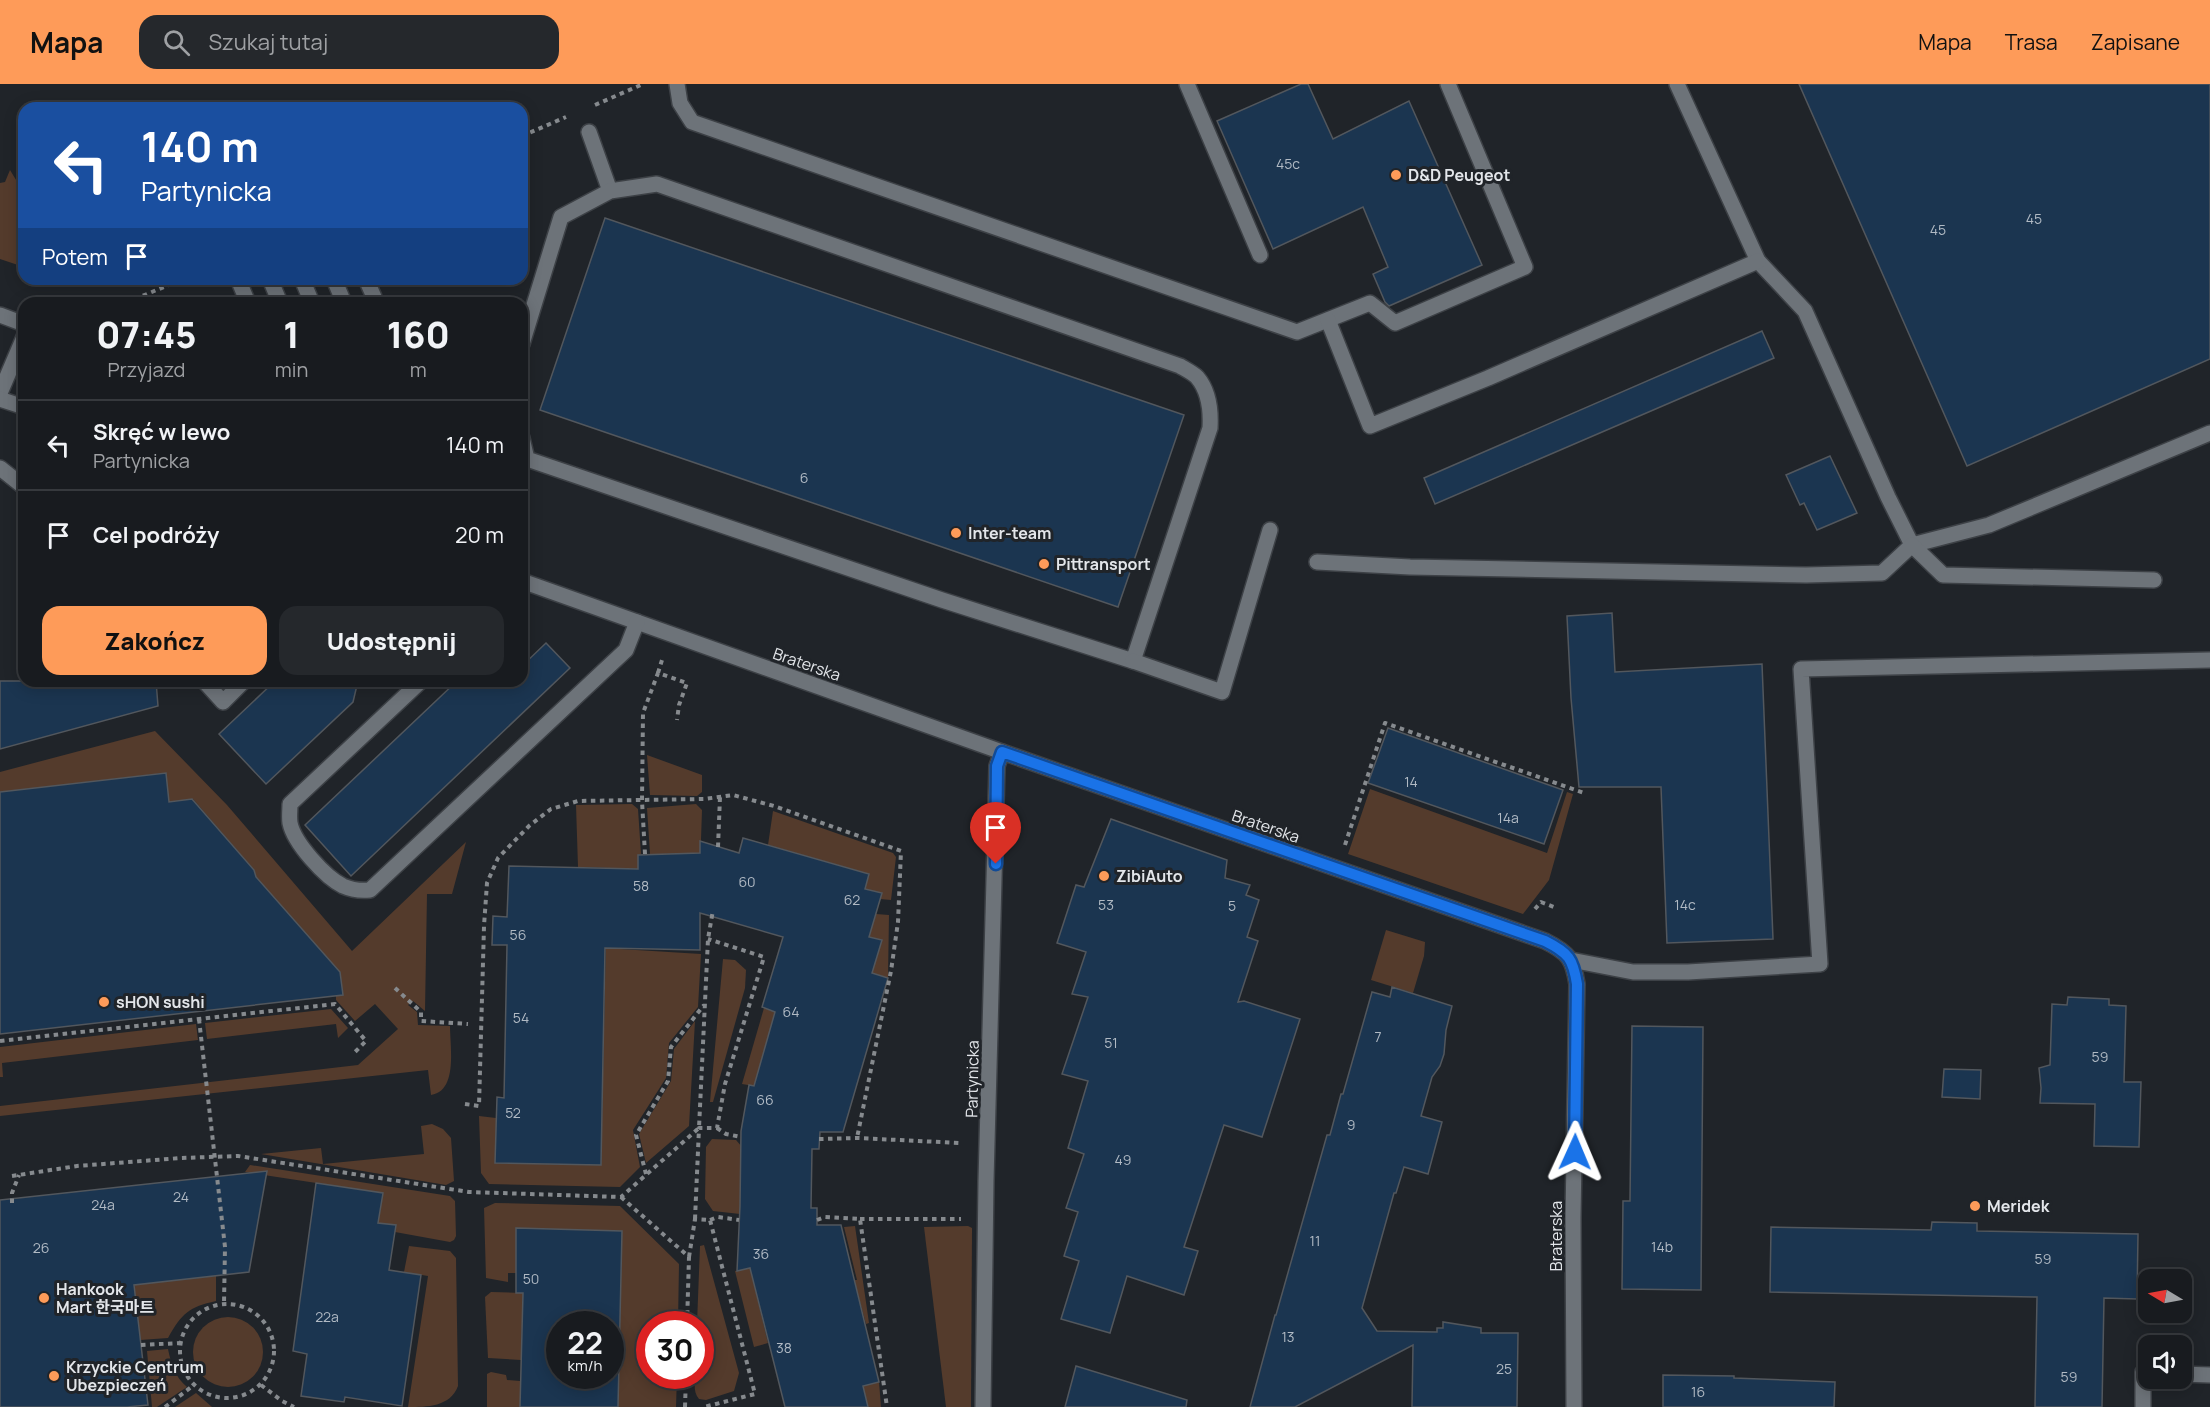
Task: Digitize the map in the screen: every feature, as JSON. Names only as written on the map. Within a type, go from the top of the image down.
[{"type":"street","points":[[677,84],[680,103],[692,122],[1297,332],[1370,303],[1395,323],[1525,267],[1448,84]]},
{"type":"street","points":[[1187,84],[1260,255]]},
{"type":"street","points":[[1677,84],[1758,261],[1805,311],[1888,497],[1912,544],[1943,575],[2154,580]]},
{"type":"street","points":[[589,132],[610,191]]},
{"type":"street","points":[[528,324],[561,217],[610,191],[657,184],[1180,366],[1197,377],[1207,396],[1211,411],[1210,428],[1133,661]]},
{"type":"street","points":[[1328,320],[1370,426],[1488,378],[1758,261]]},
{"type":"street","points":[[369,285],[374,297]]},
{"type":"street","points":[[0,315],[18,322]]},
{"type":"street","points":[[0,393],[18,351]]},
{"type":"street","points":[[0,399],[18,405]]},
{"type":"street","points":[[1317,562],[1410,567],[1806,576],[1882,573],[1912,544],[1989,525],[2210,433]]},
{"type":"street","points":[[528,459],[1222,692],[1270,530]]},
{"type":"street","points":[[0,468],[18,482]]},
{"type":"street","name":"Braterska","points":[[528,582],[1002,752],[1545,941],[1560,949],[1571,960],[1577,984],[1574,1407]]},
{"type":"street","points":[[415,687],[290,804],[290,823],[301,847],[334,881],[345,887],[360,891],[370,890],[626,650],[637,622]]},
{"type":"street","points":[[1571,960],[1633,972],[1688,972],[1820,964],[1801,669],[2210,660]]},
{"type":"street","points":[[209,687],[223,702],[238,687]]},
{"type":"street","name":"Partynicka","points":[[983,1407],[997,766],[1002,752]]},
{"type":"street","points":[[2192,1374],[2210,1375]]},
{"type":"street","points":[[2143,1389],[2143,1407]]},
{"type":"path","points":[[637,87],[643,84]]},
{"type":"path","points":[[140,297],[169,285]]},
{"type":"path","points":[[645,854],[642,801],[643,713],[658,673],[687,683],[679,705],[677,720]]},
{"type":"path","points":[[1350,832],[1385,723],[1584,793]]},
{"type":"path","points":[[465,1104],[479,1106],[484,926],[488,883],[498,858],[529,826],[551,808],[578,801],[704,799],[733,795],[774,806],[901,851],[898,922],[891,971],[857,1138]]},
{"type":"path","points":[[718,847],[720,797]]},
{"type":"path","points":[[1541,902],[1554,907]]},
{"type":"path","points":[[687,1311],[689,1257],[695,1219],[708,939],[713,910]]},
{"type":"path","points":[[708,939],[764,957],[725,1084],[717,1128]]},
{"type":"path","points":[[395,988],[421,1012],[421,1021],[468,1024]]},
{"type":"path","points":[[0,1041],[335,1004],[366,1041],[354,1053]]},
{"type":"path","points":[[646,1175],[636,1135],[668,1081],[671,1047],[705,1005]]},
{"type":"path","points":[[200,1019],[213,1157],[225,1247],[224,1304]]},
{"type":"path","points":[[621,1197],[699,1128],[717,1128],[726,1134],[741,1137]]},
{"type":"path","points":[[819,1139],[857,1138],[970,1143]]},
{"type":"path","points":[[12,1176],[77,1166],[238,1156],[470,1192],[621,1197],[689,1257]]},
{"type":"path","points":[[12,1203],[12,1193],[19,1175]]},
{"type":"path","points":[[695,1219],[710,1220],[718,1217],[739,1220]]},
{"type":"path","points":[[817,1220],[825,1217],[969,1219]]},
{"type":"path","points":[[860,1219],[887,1407]]},
{"type":"path","points":[[704,1407],[755,1394],[710,1220]]},
{"type":"path","points":[[224,1304],[242,1306],[253,1311],[263,1320],[274,1344],[274,1356],[271,1369],[261,1385],[248,1394],[224,1399],[204,1393],[186,1376],[182,1364],[181,1343],[188,1325],[206,1309],[224,1304]]},
{"type":"path","points":[[141,1345],[181,1343]]},
{"type":"path","points":[[165,1407],[194,1385]]},
{"type":"path","points":[[261,1385],[294,1407]]},
{"type":"path","points":[[685,1407],[686,1389]]},
{"type":"shaded area","points":[[10,170],[18,183],[18,265],[0,259],[0,183],[5,182]]},
{"type":"shaded area","points":[[155,731],[227,805],[352,951],[466,842],[452,894],[427,894],[425,1011],[413,1001],[408,1005],[417,1012],[418,1025],[450,1026],[451,1067],[449,1077],[440,1092],[431,1095],[428,1070],[0,1116],[0,1106],[358,1065],[398,1029],[375,1004],[355,1021],[336,1000],[336,996],[343,995],[339,971],[255,877],[254,870],[193,799],[169,802],[165,773],[27,789],[0,797],[0,772]]},
{"type":"shaded area","points":[[647,755],[702,775],[702,792],[697,796],[650,795]]},
{"type":"shaded area","points":[[1370,789],[1547,853],[1567,792],[1573,794],[1549,880],[1523,914],[1348,854]]},
{"type":"shaded area","points":[[632,804],[638,809],[641,854],[638,855],[638,869],[578,867],[576,805]]},
{"type":"shaded area","points":[[696,804],[702,810],[700,869],[658,868],[658,854],[650,854],[647,808]]},
{"type":"shaded area","points":[[773,811],[893,853],[896,857],[891,900],[880,899],[882,893],[865,889],[869,874],[768,845]]},
{"type":"shaded area","points":[[876,914],[889,915],[888,978],[872,973],[882,940],[869,937]]},
{"type":"shaded area","points":[[1386,930],[1425,942],[1424,956],[1413,993],[1371,980]]},
{"type":"shaded area","points":[[606,937],[620,949],[701,954],[698,1007],[669,1043],[666,1078],[633,1130],[640,1167],[620,1187],[489,1184],[481,1173],[479,1116],[496,1118],[496,1163],[601,1165]]},
{"type":"shaded area","points":[[723,959],[735,960],[746,970],[745,988],[713,1102],[710,1102]]},
{"type":"shaded area","points":[[764,1008],[775,1012],[754,1086],[742,1084]]},
{"type":"shaded area","points":[[331,1009],[348,1028],[338,1038],[336,1024],[207,1039],[205,1023]]},
{"type":"shaded area","points":[[695,1021],[689,1126],[646,1163],[639,1134],[671,1081],[674,1049]]},
{"type":"shaded area","points":[[196,1024],[198,1040],[2,1063],[3,1077],[0,1077],[0,1047]]},
{"type":"shaded area","points":[[432,1124],[443,1129],[451,1138],[454,1181],[446,1185],[261,1154],[321,1148],[323,1164],[424,1154],[421,1126]]},
{"type":"shaded area","points":[[712,1139],[736,1140],[742,1147],[740,1214],[713,1211],[705,1199],[706,1147]]},
{"type":"shaded area","points":[[250,1165],[450,1196],[455,1201],[456,1236],[450,1242],[395,1232],[395,1225],[378,1223],[382,1193],[245,1172]]},
{"type":"shaded area","points":[[495,1203],[620,1206],[679,1264],[678,1311],[636,1311],[636,1389],[677,1389],[676,1407],[618,1407],[618,1389],[624,1389],[624,1311],[620,1311],[622,1231],[516,1228],[516,1273],[508,1273],[508,1282],[486,1278],[484,1208]]},
{"type":"shaded area","points":[[855,1226],[869,1323],[866,1324],[854,1280],[857,1280],[844,1227]]},
{"type":"shaded area","points":[[968,1226],[972,1228],[971,1407],[946,1407],[924,1227]]},
{"type":"shaded area","points":[[704,1245],[739,1373],[734,1391],[706,1400],[699,1399],[695,1389],[714,1389],[714,1311],[698,1311],[700,1246]]},
{"type":"shaded area","points":[[409,1246],[450,1251],[456,1258],[458,1386],[444,1402],[430,1406],[408,1407],[428,1276],[404,1272]]},
{"type":"shaded area","points":[[750,1268],[768,1343],[754,1347],[735,1271]]},
{"type":"shaded area","points":[[216,1276],[216,1301],[187,1312],[168,1338],[140,1340],[134,1285]]},
{"type":"shaded area","points":[[491,1292],[523,1293],[521,1360],[488,1358],[485,1297]]},
{"type":"shaded area","points":[[228,1317],[241,1320],[253,1327],[260,1339],[263,1352],[260,1365],[253,1377],[241,1384],[228,1387],[215,1384],[203,1377],[196,1365],[193,1352],[196,1339],[203,1327],[215,1320]]},
{"type":"shaded area","points":[[168,1349],[174,1370],[187,1387],[157,1407],[152,1407],[147,1351]]},
{"type":"shaded area","points":[[491,1372],[506,1375],[507,1380],[520,1381],[520,1407],[487,1407],[487,1374]]},
{"type":"shaded area","points":[[879,1382],[881,1407],[868,1407],[863,1386]]},
{"type":"shaded area","points":[[196,1393],[212,1407],[175,1407]]},
{"type":"building","points":[[1301,84],[1308,84],[1333,139],[1409,101],[1482,265],[1389,306],[1373,274],[1388,267],[1363,207],[1273,249],[1217,121]]},
{"type":"building","points":[[1799,84],[2210,84],[2210,359],[1967,466]]},
{"type":"building","points":[[605,218],[1184,415],[1118,607],[540,410]]},
{"type":"building","points":[[1762,331],[1774,358],[1435,504],[1424,478]]},
{"type":"building","points":[[1830,456],[1857,513],[1817,530],[1804,503],[1800,505],[1786,475]]},
{"type":"building","points":[[1612,613],[1615,672],[1762,664],[1773,939],[1667,943],[1661,787],[1579,787],[1567,616]]},
{"type":"building","points":[[546,643],[570,668],[351,876],[305,825],[451,687],[528,687],[528,660]]},
{"type":"building","points":[[0,681],[18,681],[18,687],[156,687],[158,706],[0,749]]},
{"type":"building","points":[[269,687],[357,687],[353,702],[266,784],[219,734]]},
{"type":"building","points":[[1388,728],[1563,790],[1544,844],[1368,783]]},
{"type":"building","points":[[166,773],[169,802],[192,799],[254,870],[256,877],[340,972],[343,995],[0,1034],[0,792]]},
{"type":"building","points":[[1111,819],[1227,860],[1225,878],[1250,885],[1246,895],[1259,900],[1247,937],[1258,941],[1238,1002],[1244,1001],[1300,1019],[1262,1137],[1224,1125],[1184,1247],[1198,1251],[1184,1295],[1127,1276],[1110,1333],[1061,1319],[1079,1261],[1064,1256],[1078,1212],[1066,1208],[1084,1154],[1068,1148],[1088,1081],[1062,1074],[1088,997],[1072,994],[1086,952],[1057,943],[1076,885],[1084,887]]},
{"type":"building","points":[[743,838],[869,874],[865,889],[882,893],[869,937],[882,940],[872,973],[888,978],[843,1132],[820,1132],[819,1149],[812,1149],[811,1208],[817,1208],[817,1225],[841,1225],[879,1382],[863,1386],[868,1407],[785,1407],[750,1268],[737,1271],[741,1131],[749,1085],[754,1086],[775,1012],[762,1007],[783,937],[700,913],[700,950],[605,948],[601,1165],[495,1163],[497,1097],[504,1098],[507,945],[492,945],[493,916],[507,917],[509,866],[638,869],[638,855],[700,853],[700,841],[739,853]]},
{"type":"building","points":[[1392,987],[1452,1006],[1446,1030],[1444,1054],[1440,1066],[1432,1077],[1421,1116],[1442,1122],[1428,1174],[1404,1167],[1396,1193],[1394,1193],[1362,1308],[1377,1331],[1437,1332],[1437,1328],[1443,1328],[1443,1322],[1481,1328],[1481,1333],[1518,1333],[1517,1407],[1412,1407],[1413,1345],[1295,1407],[1250,1407],[1327,1135],[1330,1135],[1341,1094],[1343,1094],[1372,992],[1390,997]]},
{"type":"building","points":[[2068,997],[2109,999],[2109,1005],[2126,1006],[2124,1082],[2141,1082],[2139,1147],[2094,1146],[2095,1104],[2040,1103],[2039,1068],[2050,1065],[2052,1004],[2067,1005]]},
{"type":"building","points":[[1632,1026],[1703,1027],[1701,1290],[1622,1289],[1623,1201],[1630,1201]]},
{"type":"building","points":[[1944,1069],[1981,1070],[1980,1099],[1942,1097]]},
{"type":"building","points":[[267,1171],[249,1272],[134,1285],[148,1405],[0,1407],[0,1200]]},
{"type":"building","points":[[316,1183],[383,1193],[378,1223],[396,1225],[389,1270],[421,1275],[402,1406],[345,1397],[344,1402],[301,1396],[307,1354],[293,1351]]},
{"type":"building","points":[[1932,1222],[1977,1223],[1977,1231],[2138,1234],[2137,1299],[2104,1298],[2102,1407],[2035,1407],[2037,1297],[1770,1292],[1771,1227],[1931,1230]]},
{"type":"building","points":[[516,1228],[622,1231],[620,1311],[546,1311],[546,1389],[618,1389],[618,1407],[520,1407],[523,1293],[516,1293]]},
{"type":"building","points":[[1076,1366],[1187,1400],[1186,1407],[1065,1407]]},
{"type":"building","points":[[1663,1375],[1734,1376],[1734,1378],[1835,1382],[1834,1407],[1663,1407]]},
{"type":"place","name":"D&D Peugeot","points":[[1396,175]]},
{"type":"place","name":"Inter-team","points":[[956,533]]},
{"type":"place","name":"Pittransport","points":[[1044,564]]},
{"type":"place","name":"ZibiAuto","points":[[1104,876]]},
{"type":"place","name":"sHON sushi","points":[[104,1002]]},
{"type":"place","name":"Meridek","points":[[1975,1206]]},
{"type":"place","name":"Hankook Mart 한국마트","points":[[44,1298]]},
{"type":"place","name":"Krzyckie Centrum Ubezpieczeń","points":[[54,1376]]},
{"type":"route","points":[[996,864],[997,766],[1002,752],[1545,941],[1560,949],[1571,960],[1577,984],[1575,1152]]}]
